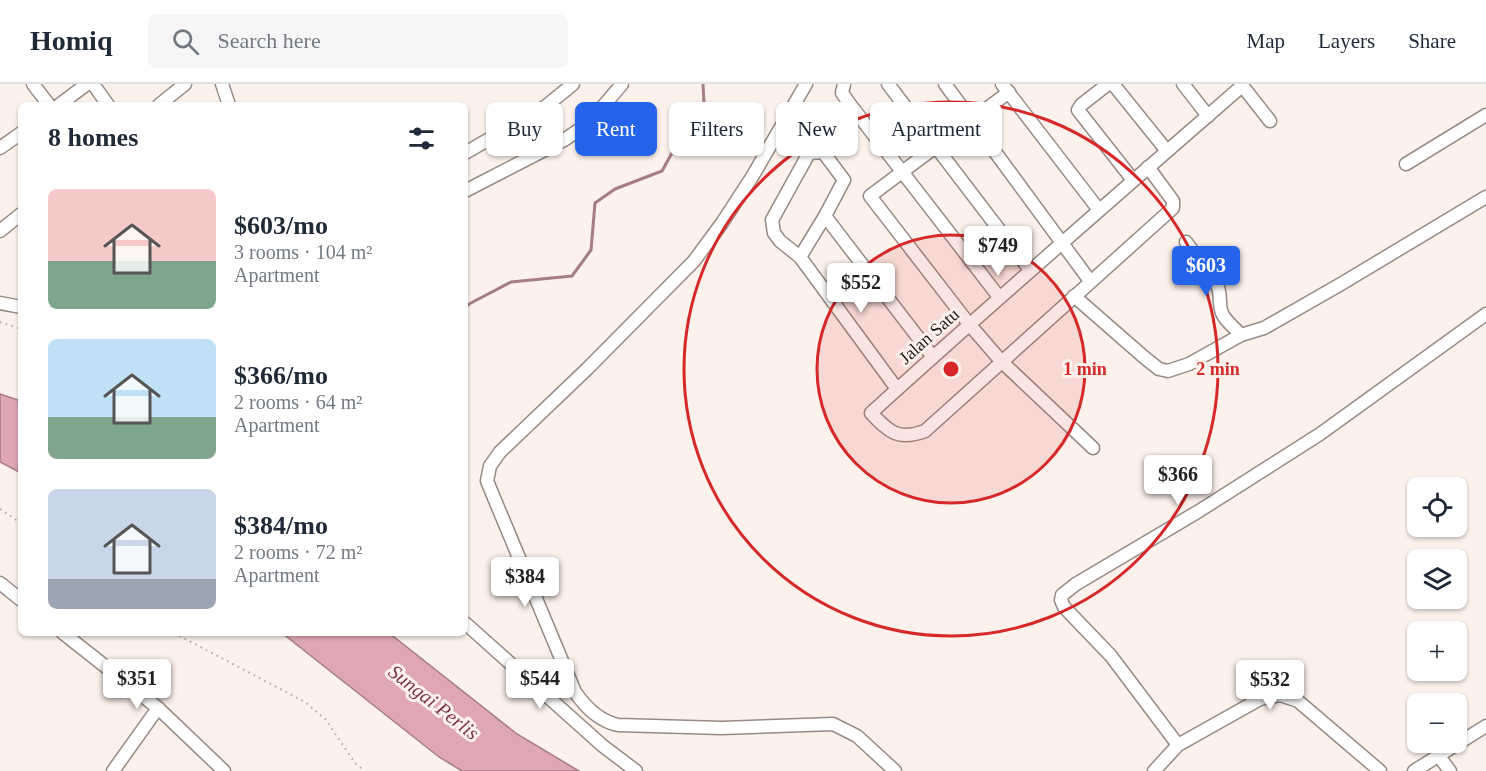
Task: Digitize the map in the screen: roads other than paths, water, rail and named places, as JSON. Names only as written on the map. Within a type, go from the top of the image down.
[{"type":"street","points":[[33,84],[47,102]]},
{"type":"street","points":[[63,102],[87,84]]},
{"type":"street","points":[[93,84],[106,102]]},
{"type":"street","points":[[161,102],[170,89],[186,84]]},
{"type":"street","points":[[222,84],[228,102]]},
{"type":"street","points":[[468,151],[545,107],[573,84]]},
{"type":"street","points":[[468,189],[564,140],[588,123],[622,84]]},
{"type":"street","points":[[806,84],[752,177],[694,261],[500,452],[490,466],[488,481],[575,692],[595,716],[605,723],[618,725],[722,728],[833,724],[857,736],[895,771]]},
{"type":"street","points":[[844,84],[842,93],[849,103],[999,297]]},
{"type":"street","points":[[888,84],[902,102]]},
{"type":"street","points":[[945,84],[958,102]]},
{"type":"street","points":[[1108,84],[1081,105],[1078,110],[1133,180]]},
{"type":"street","points":[[1113,84],[1167,151]]},
{"type":"street","points":[[1183,84],[1208,116]]},
{"type":"street","points":[[1242,85],[1270,121]]},
{"type":"street","name":"Jalan Satu","points":[[1001,361],[925,431],[911,436],[900,435],[887,429],[871,413],[999,297],[1242,85]]},
{"type":"street","points":[[991,102],[1005,88],[1099,210]]},
{"type":"street","points":[[1406,164],[1486,115]]},
{"type":"street","points":[[0,148],[18,135]]},
{"type":"street","points":[[800,257],[844,180],[823,152],[808,153],[772,220],[774,233],[780,241],[800,257],[897,389]]},
{"type":"street","points":[[922,156],[870,196],[969,324],[1001,361],[1093,448]]},
{"type":"street","points":[[944,156],[1030,270]]},
{"type":"street","points":[[999,156],[1090,281]]},
{"type":"street","points":[[1001,361],[1173,208],[1173,201],[1148,167]]},
{"type":"street","points":[[1074,296],[1144,358],[1159,369],[1168,371],[1189,364],[1241,335],[1264,328],[1486,197]]},
{"type":"street","points":[[0,231],[18,216]]},
{"type":"street","points":[[825,216],[933,357]]},
{"type":"street","points":[[1186,242],[1217,284],[1221,295],[1220,308],[1223,316],[1241,335]]},
{"type":"street","points":[[0,303],[18,306]]},
{"type":"street","points":[[1178,745],[1111,656],[1064,607],[1061,600],[1062,595],[1076,584],[1199,511],[1320,434],[1486,314]]},
{"type":"street","points":[[0,583],[18,598]]},
{"type":"street","points":[[468,626],[603,746],[636,771]]},
{"type":"street","points":[[67,636],[158,708],[224,771]]},
{"type":"street","points":[[1154,771],[1178,745],[1271,695],[1280,695],[1298,701],[1380,771]]},
{"type":"street","points":[[113,771],[158,708]]},
{"type":"street","points":[[1414,771],[1486,726]]},
{"type":"street","points":[[1438,755],[1450,771]]},
{"type":"water","points":[[0,394],[18,400],[18,471],[0,462]]},
{"type":"water","name":"Sungai Perlis","points":[[286,636],[393,636],[517,734],[579,771],[462,771],[439,757]]},
{"type":"waterway","points":[[468,305],[511,282],[572,276],[591,250],[595,203],[615,189],[662,171],[678,142],[704,104],[703,84]]}]
